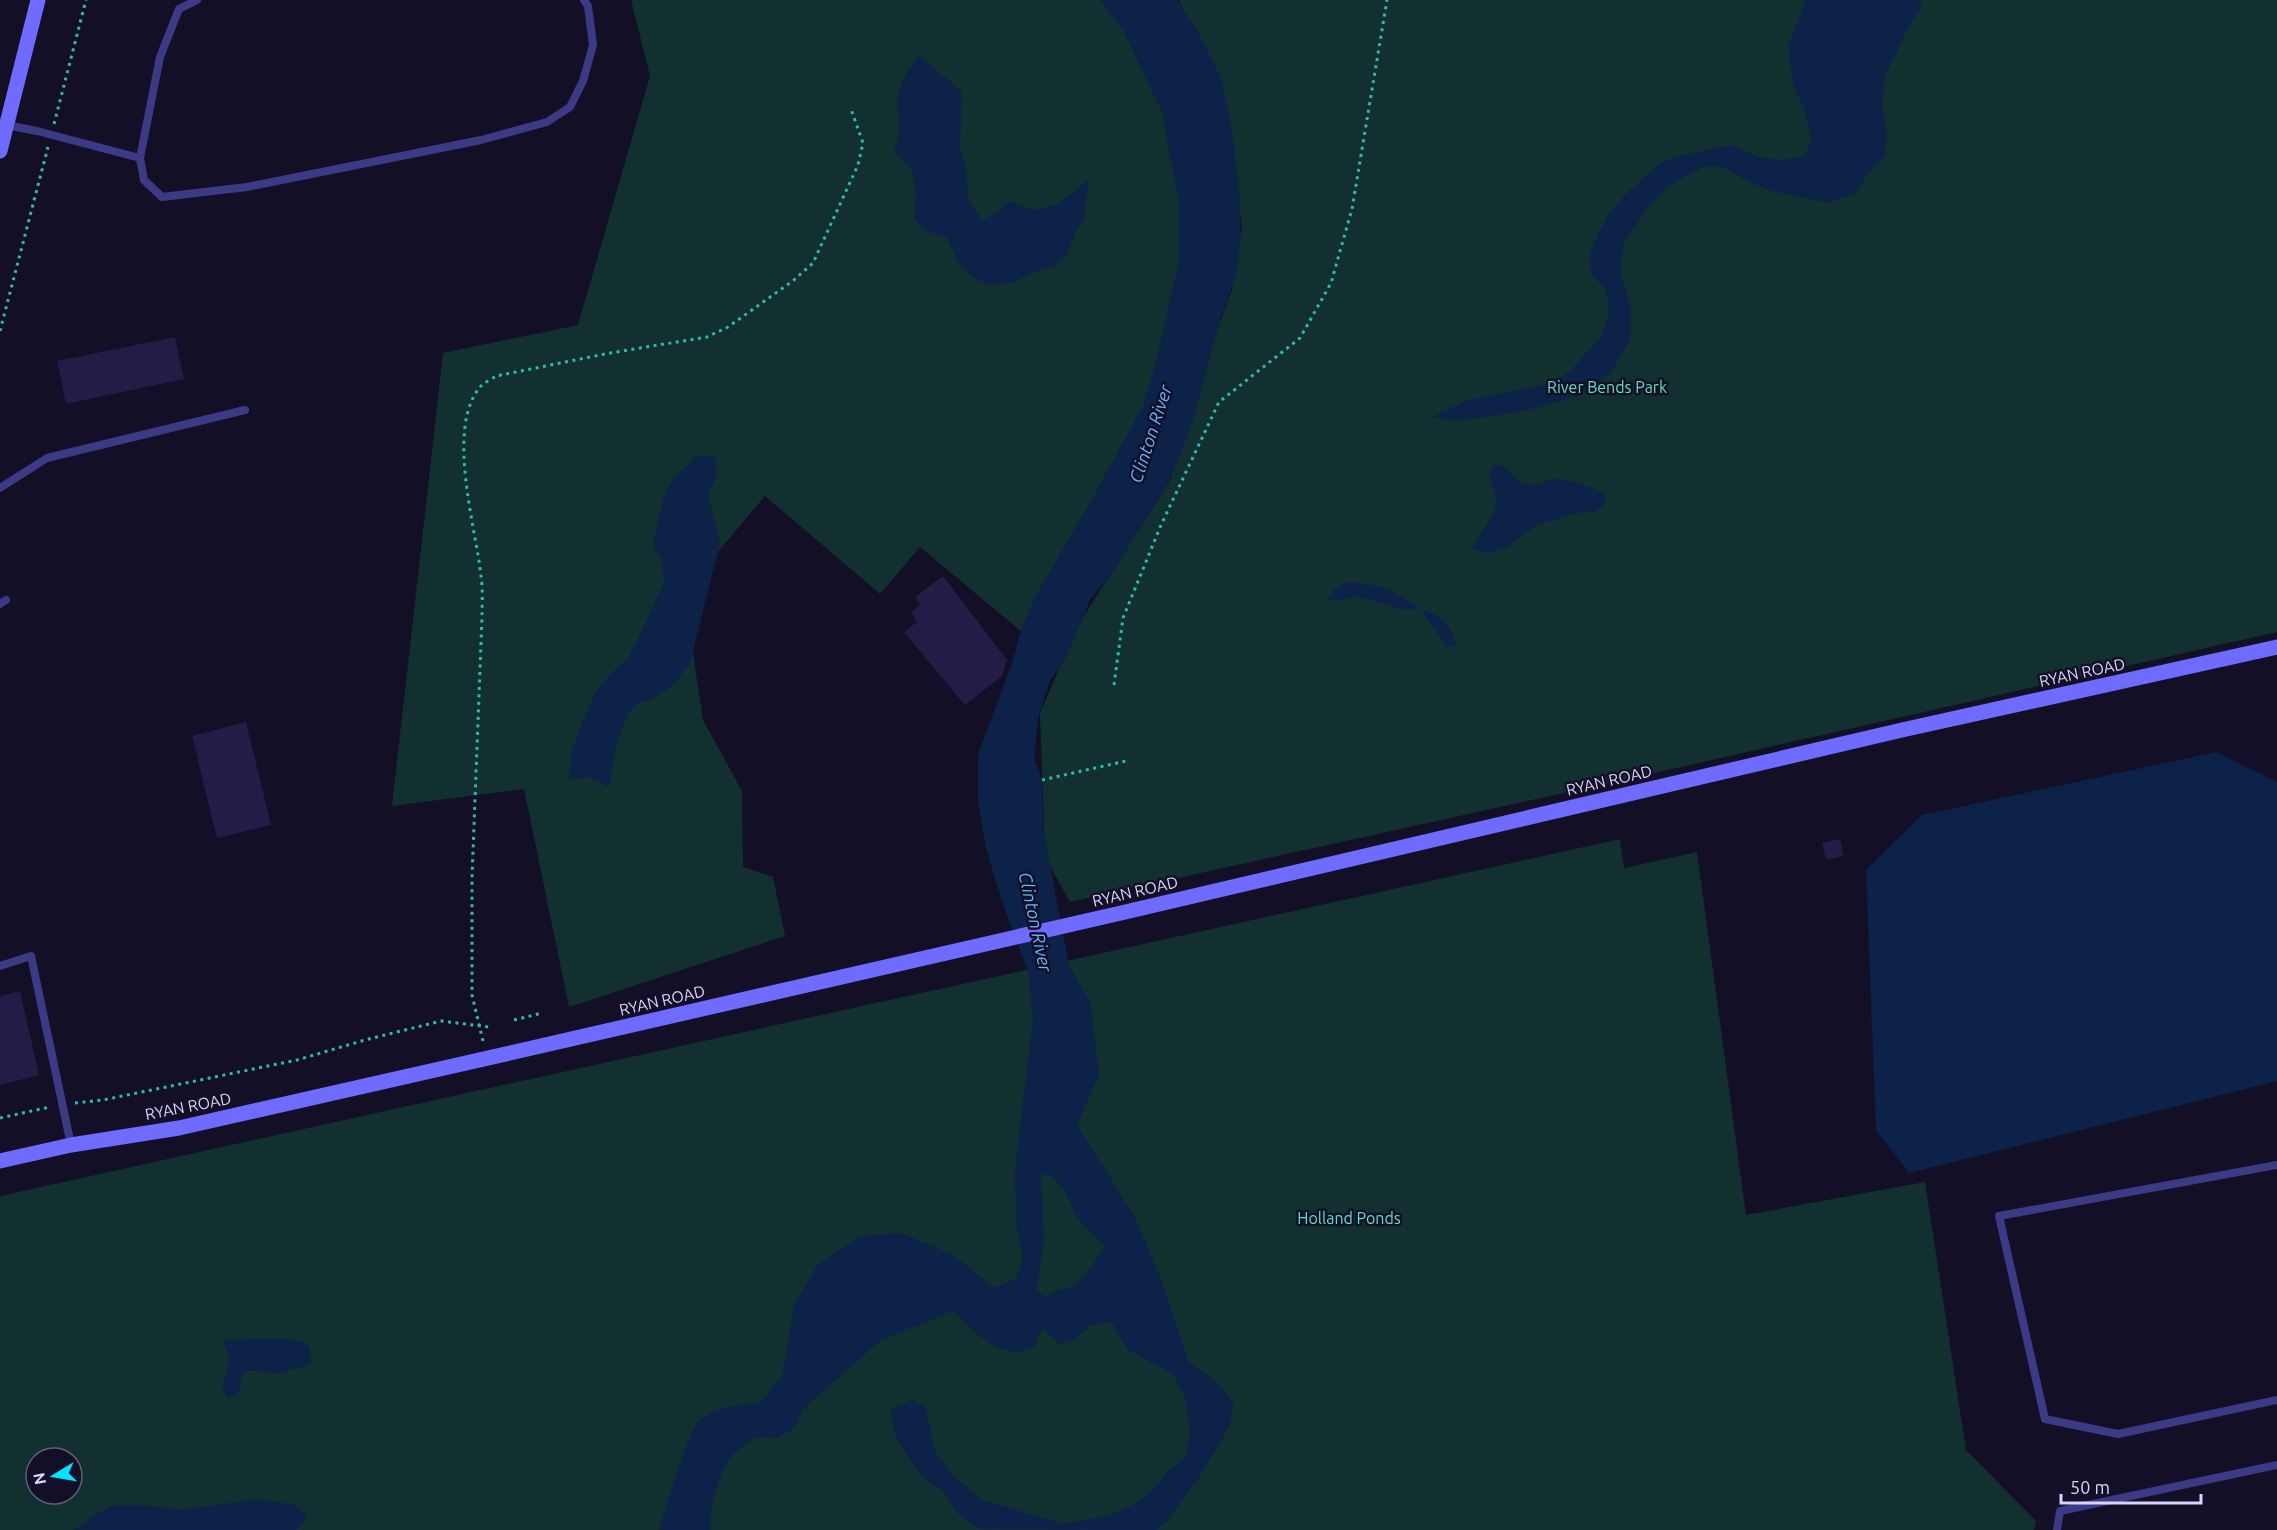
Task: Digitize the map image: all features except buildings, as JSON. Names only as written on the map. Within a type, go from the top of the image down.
[{"type":"street","points":[[0,151],[38,0]]},
{"type":"street","name":"RYAN ROAD","points":[[0,1161],[71,1145],[179,1128],[1120,913],[1902,730],[2277,647]]},
{"type":"lane","points":[[196,0],[179,9],[160,57],[140,158],[144,180],[162,197],[247,187],[481,140],[547,122],[570,107],[583,81],[593,45],[588,6],[584,0]]},
{"type":"lane","points":[[6,126],[140,158]]},
{"type":"lane","points":[[0,488],[47,458],[245,410]]},
{"type":"lane","points":[[0,966],[31,956],[71,1145]]},
{"type":"lane","points":[[2277,1166],[2000,1216],[2045,1419],[2118,1434],[2277,1400]]},
{"type":"lane","points":[[2057,1530],[2060,1510],[2277,1465]]},
{"type":"path","points":[[0,332],[86,0]]},
{"type":"path","points":[[1114,685],[1123,618],[1161,525],[1219,402],[1300,338],[1331,283],[1352,209],[1387,0]]},
{"type":"path","points":[[487,1058],[472,995],[472,878],[482,607],[481,577],[465,484],[466,429],[470,406],[481,387],[496,376],[707,337],[728,327],[794,280],[813,262],[858,165],[863,143],[851,110]]},
{"type":"path","points":[[1042,780],[1126,761]]},
{"type":"path","points":[[514,1020],[542,1013]]},
{"type":"path","points":[[0,1118],[63,1105],[103,1100],[297,1060],[441,1021],[489,1027]]},
{"type":"green space","points":[[631,0],[1131,0],[1214,198],[1166,418],[1041,648],[920,547],[880,594],[765,496],[684,592],[703,720],[742,791],[743,867],[773,877],[785,936],[569,1007],[524,789],[392,806],[443,353],[578,325],[650,76]]},
{"type":"green space","name":"River Bends Park","points":[[1179,0],[2277,0],[2277,632],[1070,902],[1045,857],[1040,713],[1077,627],[1171,478],[1194,393],[1232,289],[1242,227],[1228,120]]},
{"type":"green space","name":"Holland Ponds","points":[[1620,839],[1624,868],[1697,852],[1746,1215],[1925,1182],[1966,1450],[2036,1521],[2034,1530],[0,1530],[0,1196]]},
{"type":"water","name":"Clinton River","points":[[1100,0],[1177,0],[1195,26],[1220,75],[1231,125],[1239,188],[1241,236],[1236,275],[1221,317],[1191,427],[1173,472],[1157,502],[1112,573],[1091,598],[1067,656],[1050,681],[1038,718],[1034,757],[1042,780],[1043,829],[1069,965],[1091,1004],[1099,1075],[1077,1125],[1135,1217],[1163,1284],[1189,1362],[1219,1384],[1234,1404],[1230,1425],[1199,1477],[1168,1520],[1156,1530],[980,1529],[958,1514],[945,1493],[923,1477],[912,1463],[896,1437],[890,1410],[912,1400],[926,1407],[934,1450],[955,1478],[983,1500],[1063,1524],[1111,1515],[1135,1504],[1154,1489],[1168,1471],[1185,1458],[1190,1433],[1186,1401],[1174,1375],[1128,1350],[1111,1321],[1090,1326],[1076,1338],[1061,1345],[1042,1328],[1034,1347],[1018,1352],[990,1343],[954,1311],[881,1340],[803,1409],[794,1428],[776,1439],[756,1437],[735,1452],[726,1464],[715,1493],[710,1514],[711,1530],[659,1530],[683,1455],[699,1421],[720,1409],[760,1403],[783,1374],[794,1305],[818,1264],[860,1236],[902,1233],[953,1255],[994,1288],[1016,1279],[1023,1257],[1016,1224],[1015,1168],[1033,1020],[1028,971],[1001,899],[986,848],[978,800],[978,754],[1011,666],[1022,627],[1036,595],[1143,406],[1155,366],[1178,265],[1179,205],[1162,112],[1124,32]],"holes":[[[1041,1175],[1051,1176],[1065,1192],[1078,1219],[1105,1247],[1084,1277],[1066,1290],[1060,1289],[1045,1297],[1037,1290],[1044,1241]]]},
{"type":"water","points":[[1805,0],[1921,0],[1921,9],[1910,24],[1885,76],[1882,105],[1887,131],[1885,155],[1867,175],[1856,193],[1829,203],[1772,191],[1747,181],[1722,166],[1704,167],[1670,185],[1647,208],[1624,244],[1620,272],[1631,308],[1630,339],[1610,374],[1579,395],[1536,408],[1452,421],[1432,417],[1468,400],[1552,383],[1569,372],[1584,356],[1600,338],[1608,318],[1609,304],[1605,289],[1591,274],[1590,255],[1597,236],[1610,212],[1661,162],[1732,145],[1757,157],[1779,160],[1803,157],[1812,142],[1805,111],[1794,87],[1788,45]]},
{"type":"water","points":[[919,55],[962,92],[960,148],[966,168],[968,200],[982,220],[996,214],[1009,201],[1029,208],[1048,208],[1063,200],[1089,179],[1084,218],[1066,256],[1054,266],[1031,273],[1015,282],[989,285],[971,276],[959,264],[947,238],[926,231],[914,219],[916,191],[912,170],[894,151],[899,130],[900,87]]},
{"type":"water","points":[[694,457],[715,458],[717,476],[708,493],[720,544],[690,663],[672,687],[637,704],[629,712],[616,745],[609,787],[588,777],[569,779],[571,753],[595,693],[611,673],[628,659],[664,583],[662,560],[653,547],[668,487]]},
{"type":"water","points":[[1494,465],[1504,466],[1515,478],[1524,483],[1534,485],[1553,479],[1586,485],[1604,493],[1606,503],[1595,512],[1575,513],[1538,524],[1509,546],[1489,553],[1472,549],[1492,516],[1496,503],[1489,475]]},
{"type":"water","points":[[1348,582],[1369,584],[1386,589],[1420,608],[1406,610],[1357,596],[1338,601],[1326,599],[1336,588]]},
{"type":"water","points":[[1422,610],[1435,615],[1445,623],[1456,647],[1445,646]]},
{"type":"water","points":[[2216,752],[2277,782],[2277,1081],[1909,1173],[1876,1130],[1866,870],[1922,815]]},
{"type":"water","points":[[231,1339],[294,1340],[310,1348],[311,1364],[276,1374],[244,1371],[238,1393],[228,1398],[222,1388],[230,1358],[223,1342]]},
{"type":"water","points":[[260,1499],[294,1505],[308,1516],[296,1530],[73,1530],[110,1506],[141,1505],[179,1510]]}]
